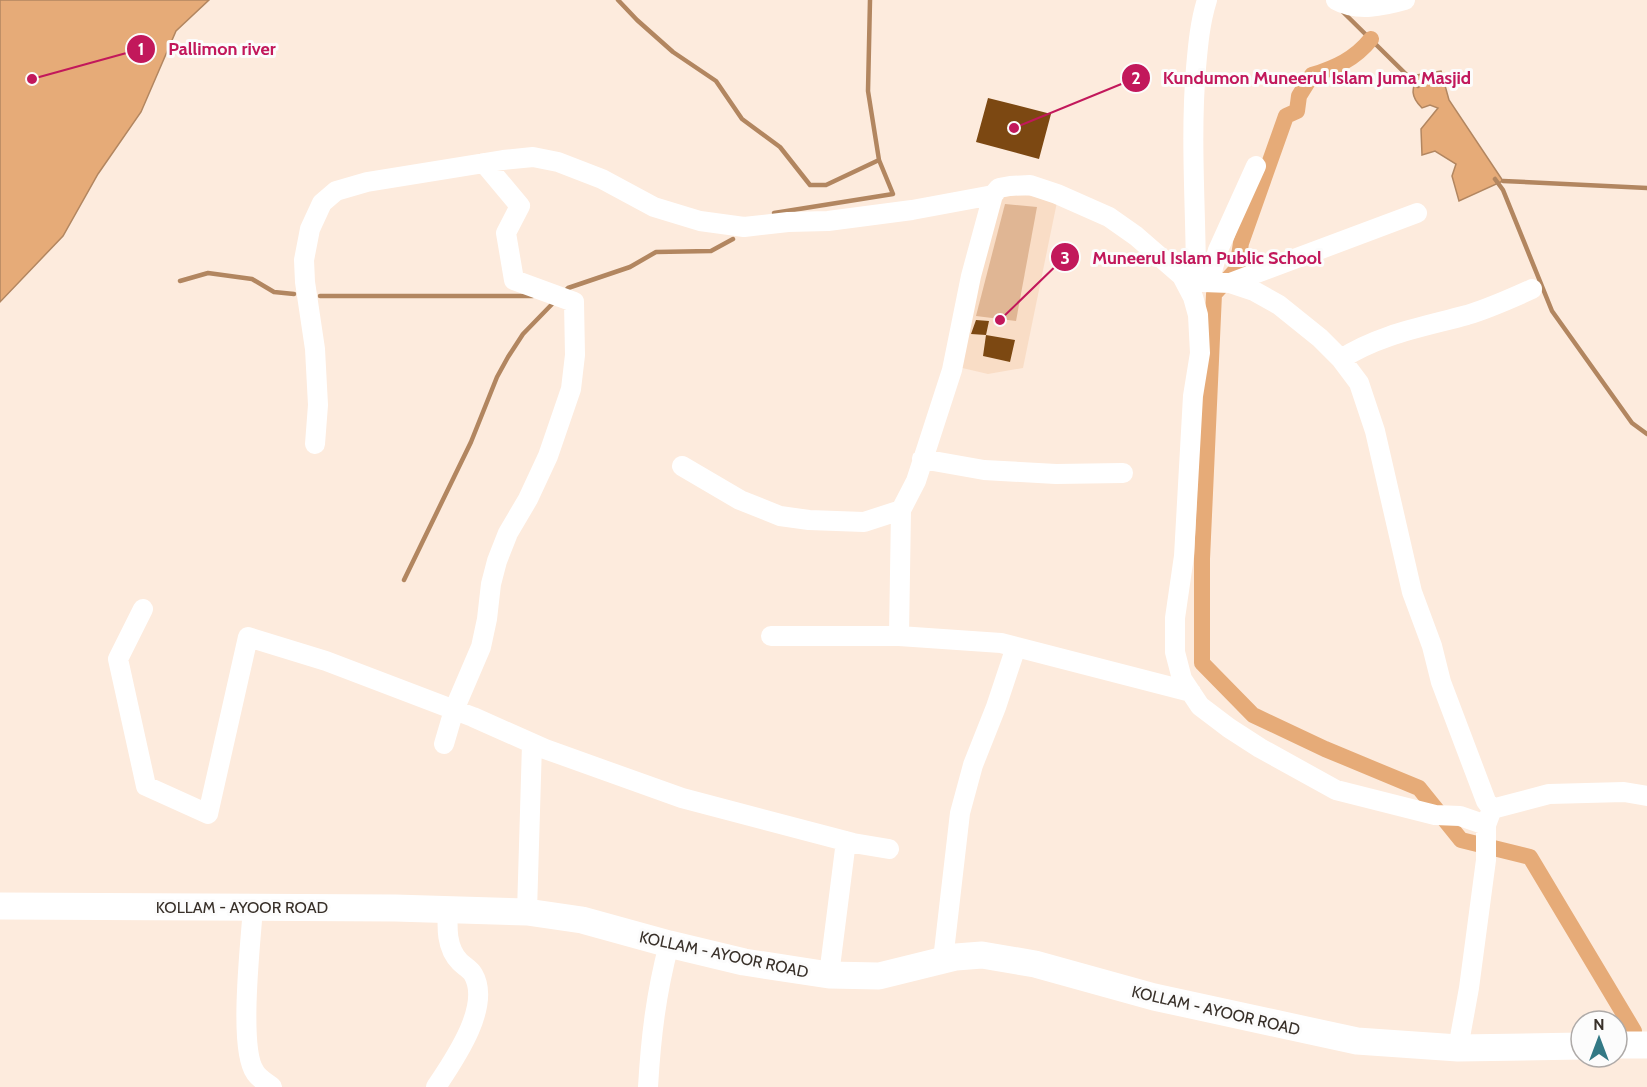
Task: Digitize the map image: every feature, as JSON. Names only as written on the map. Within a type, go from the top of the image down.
[{"type":"main road","name":"KOLLAM - AYOOR ROAD","points":[[0,906],[253,907],[527,912],[582,920],[744,962],[829,975],[879,976],[943,960],[982,955],[1011,958],[1154,997],[1357,1041],[1458,1048],[1569,1046]]},
{"type":"main road","points":[[1629,1045],[1647,1045]]},
{"type":"street","points":[[1207,0],[1199,37],[1194,91],[1193,145],[1210,281]]},
{"type":"street","points":[[1336,0],[1364,8],[1405,0]]},
{"type":"street","points":[[315,444],[318,405],[315,349],[304,260],[310,230],[322,203],[336,191],[367,182],[533,157],[558,162],[602,179],[654,207],[700,221],[744,227],[912,210],[993,195]]},
{"type":"street","points":[[444,744],[454,710],[481,647],[488,619],[490,585],[508,533],[528,499],[560,425],[571,389],[575,355],[574,302],[514,280],[506,233],[520,206],[484,163]]},
{"type":"street","points":[[1210,281],[1218,250],[1256,166]]},
{"type":"street","points":[[899,636],[901,510],[916,481],[952,370],[971,276],[993,195],[999,188],[1030,185],[1080,203],[1110,217],[1136,236],[1210,281],[1254,291],[1279,305],[1341,358],[1359,383],[1368,407],[1412,592],[1432,646],[1441,682],[1486,801],[1489,817],[1486,860],[1469,988],[1458,1048]]},
{"type":"street","points":[[1417,213],[1210,281],[1193,297],[1198,315],[1200,353],[1192,396],[1184,556],[1175,618],[1175,652],[1182,679],[1200,706],[1228,728],[1336,790],[1442,815],[1489,817],[1549,794],[1624,792],[1647,796]]},
{"type":"street","points":[[1341,358],[1374,340],[1416,326],[1497,305],[1532,289]]},
{"type":"street","points":[[922,459],[984,470],[1056,474],[1123,473]]},
{"type":"street","points":[[682,466],[740,500],[780,516],[809,520],[864,522],[901,510]]},
{"type":"street","points":[[143,609],[118,659],[146,786],[208,814],[248,637],[326,660],[454,710],[532,744],[682,798],[846,841],[889,849]]},
{"type":"street","points":[[771,636],[899,636],[1001,643],[1191,692]]},
{"type":"street","points":[[943,960],[960,813],[973,765],[1000,698],[1016,647]]},
{"type":"street","points":[[527,912],[532,744]]},
{"type":"street","points":[[829,975],[846,841]]},
{"type":"street","points":[[253,907],[246,1013],[248,1054],[255,1073],[272,1087]]},
{"type":"street","points":[[436,1087],[469,1030],[478,1005],[479,988],[472,973],[457,960],[448,941],[448,910]]},
{"type":"street","points":[[648,1087],[653,1018],[658,986],[669,944]]},
{"type":"shaded area","points":[[0,0],[209,0],[176,31],[141,112],[98,174],[63,236],[0,302]]},
{"type":"shaded area","points":[[1441,71],[1449,100],[1503,181],[1459,201],[1452,176],[1456,164],[1435,151],[1422,155],[1421,129],[1438,108],[1430,105],[1422,108],[1415,100],[1413,93],[1417,75]]},
{"type":"shaded area","points":[[1016,195],[1043,197],[1057,202],[1023,368],[988,374],[958,367],[978,274],[1001,197]]},
{"type":"shaded area","points":[[1005,204],[1037,207],[1016,321],[976,316]]},
{"type":"building","points":[[988,98],[1051,114],[1039,159],[976,142]]},
{"type":"building","points":[[976,320],[989,321],[986,335],[971,334]]},
{"type":"building","points":[[986,335],[1015,340],[1010,362],[983,356]]},
{"type":"waterway","points":[[618,0],[673,52],[716,81],[742,119],[780,147],[810,185],[826,185],[879,160]]},
{"type":"waterway","points":[[774,213],[893,194],[879,160],[868,91],[870,0]]},
{"type":"waterway","points":[[1343,12],[1418,86]]},
{"type":"waterway","points":[[1371,39],[1344,62],[1312,75],[1299,96],[1297,111],[1286,116],[1241,243],[1237,269],[1214,294],[1202,559],[1202,663],[1253,715],[1325,749],[1419,788],[1461,840],[1530,857],[1634,1031]]},
{"type":"waterway","points":[[1495,179],[1503,190],[1552,311],[1632,423],[1647,434]]},
{"type":"waterway","points":[[1503,181],[1647,188]]},
{"type":"waterway","points":[[564,292],[568,288],[630,267],[656,252],[711,251],[733,239]]},
{"type":"waterway","points":[[180,281],[208,273],[252,279],[274,292],[294,294]]},
{"type":"waterway","points":[[320,296],[533,296]]},
{"type":"waterway","points":[[404,580],[471,442],[497,377],[523,334],[556,300]]},
{"type":"place","name":"Pallimon river","points":[[32,79]]},
{"type":"place","name":"Kundumon Muneerul Islam Juma Masjid","points":[[1014,128]]},
{"type":"place","name":"Muneerul Islam Public School","points":[[1000,320]]}]
